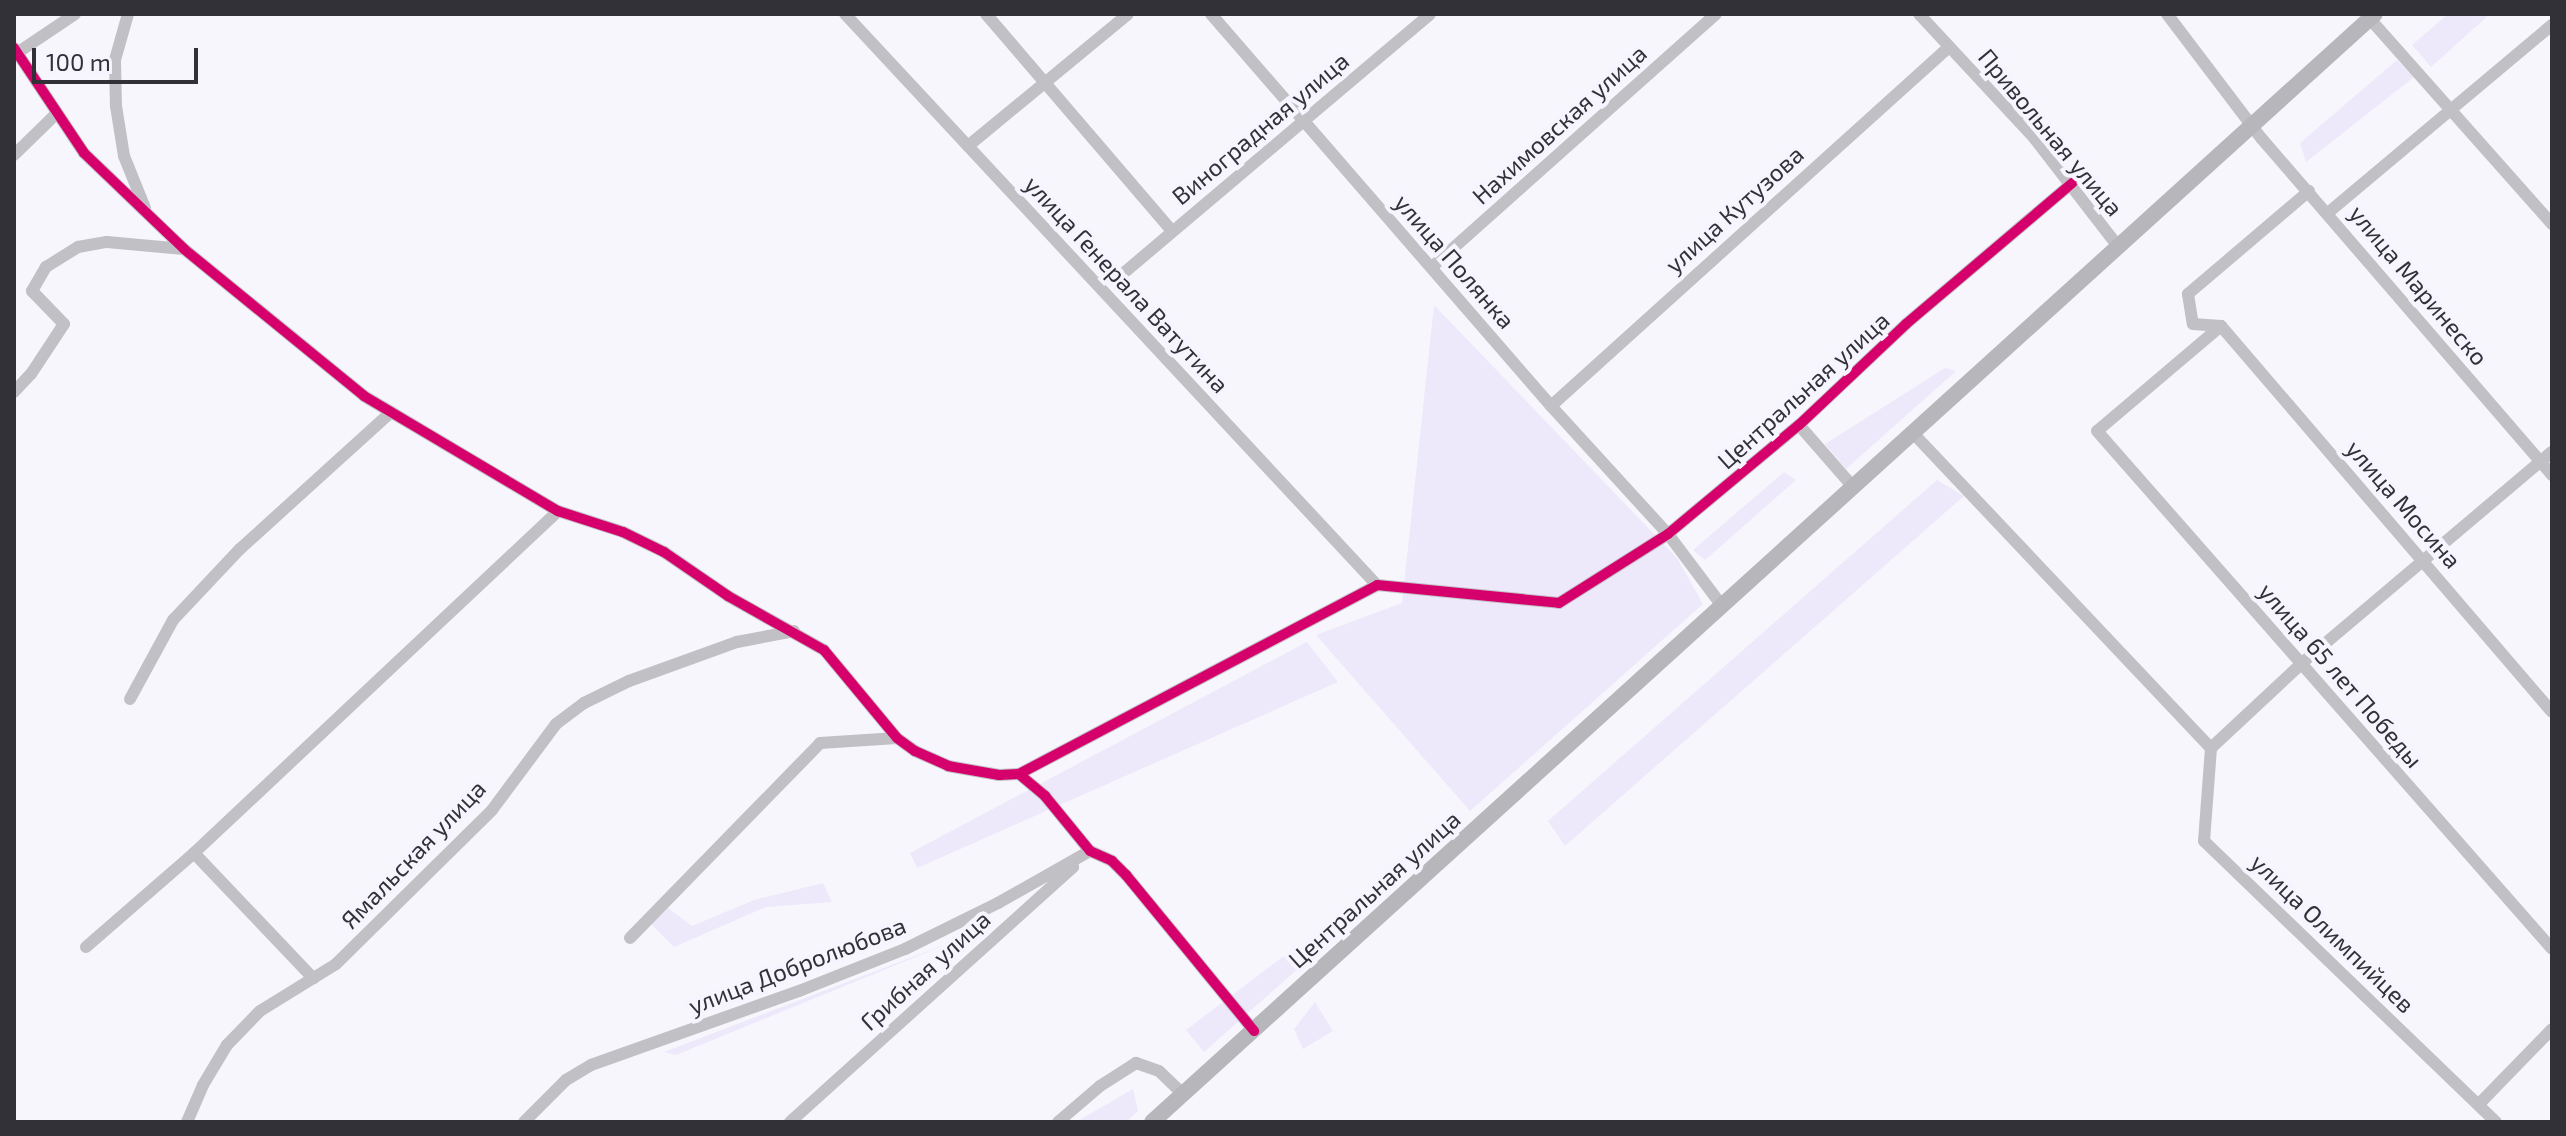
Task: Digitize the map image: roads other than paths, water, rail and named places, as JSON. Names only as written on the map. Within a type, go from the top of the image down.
[{"type":"main road","name":"Центральная улица","points":[[1152,1122],[2372,16]]},
{"type":"street","points":[[75,14],[15,50],[84,153],[184,249],[364,396],[558,511],[623,532],[664,552],[728,596],[824,650],[897,738],[915,751],[948,766],[999,775],[1019,774],[1377,585]]},
{"type":"street","points":[[128,14],[115,60],[116,106],[124,156],[148,215]]},
{"type":"street","name":"улица Генерала Ватутина","points":[[845,14],[1377,585]]},
{"type":"street","points":[[986,14],[1047,81],[1171,230]]},
{"type":"street","points":[[968,146],[1128,14]]},
{"type":"street","name":"улица Полянка","points":[[1211,14],[1551,406],[1668,534],[1722,606]]},
{"type":"street","name":"Виноградная улица","points":[[1119,277],[1430,14]]},
{"type":"street","name":"Нахимовская улица","points":[[1432,267],[1716,14]]},
{"type":"street","name":"Привольная улица","points":[[1919,14],[2072,183],[2117,245]]},
{"type":"street","points":[[2167,14],[2251,125]]},
{"type":"street","points":[[2372,16],[2552,224]]},
{"type":"street","points":[[2329,212],[2552,25]]},
{"type":"street","name":"улица Кутузова","points":[[1551,406],[1949,47]]},
{"type":"street","points":[[14,155],[56,114]]},
{"type":"street","name":"улица Маринеско","points":[[2251,125],[2329,212],[2552,475]]},
{"type":"street","name":"Центральная улица","points":[[1377,585],[1559,603],[1668,534],[1799,425],[1964,275],[2072,183]]},
{"type":"street","points":[[2221,326],[2193,324],[2188,294],[2309,191]]},
{"type":"street","points":[[14,392],[31,374],[64,324],[32,291],[46,267],[78,247],[107,242],[184,249]]},
{"type":"street","name":"улица 65 лет Победы","points":[[2221,326],[2097,431],[2552,949]]},
{"type":"street","name":"улица Мосина","points":[[2221,326],[2552,712]]},
{"type":"street","points":[[130,699],[173,620],[240,549],[391,412]]},
{"type":"street","points":[[1799,425],[1853,487]]},
{"type":"street","points":[[1912,432],[2211,748],[2302,663],[2552,452]]},
{"type":"street","points":[[86,947],[194,853],[558,511]]},
{"type":"street","name":"Ямальская улица","points":[[187,1122],[203,1085],[227,1045],[260,1011],[336,964],[492,810],[556,724],[584,703],[629,681],[737,642],[794,631]]},
{"type":"street","points":[[630,938],[820,743],[897,738]]},
{"type":"street","name":"улица Олимпийцев","points":[[2211,748],[2204,841],[2480,1103],[2496,1122]]},
{"type":"street","points":[[1019,774],[1045,796],[1090,851],[1112,861],[1126,875],[1254,1031]]},
{"type":"street","name":"улица Добролюбова","points":[[524,1122],[566,1080],[591,1065],[799,991],[905,949],[998,903],[1090,851]]},
{"type":"street","name":"Грибная улица","points":[[790,1122],[1090,851]]},
{"type":"street","points":[[194,853],[313,978]]},
{"type":"street","points":[[2480,1103],[2552,1029]]},
{"type":"street","points":[[1058,1122],[1100,1086],[1136,1063],[1159,1071],[1183,1094]]}]
